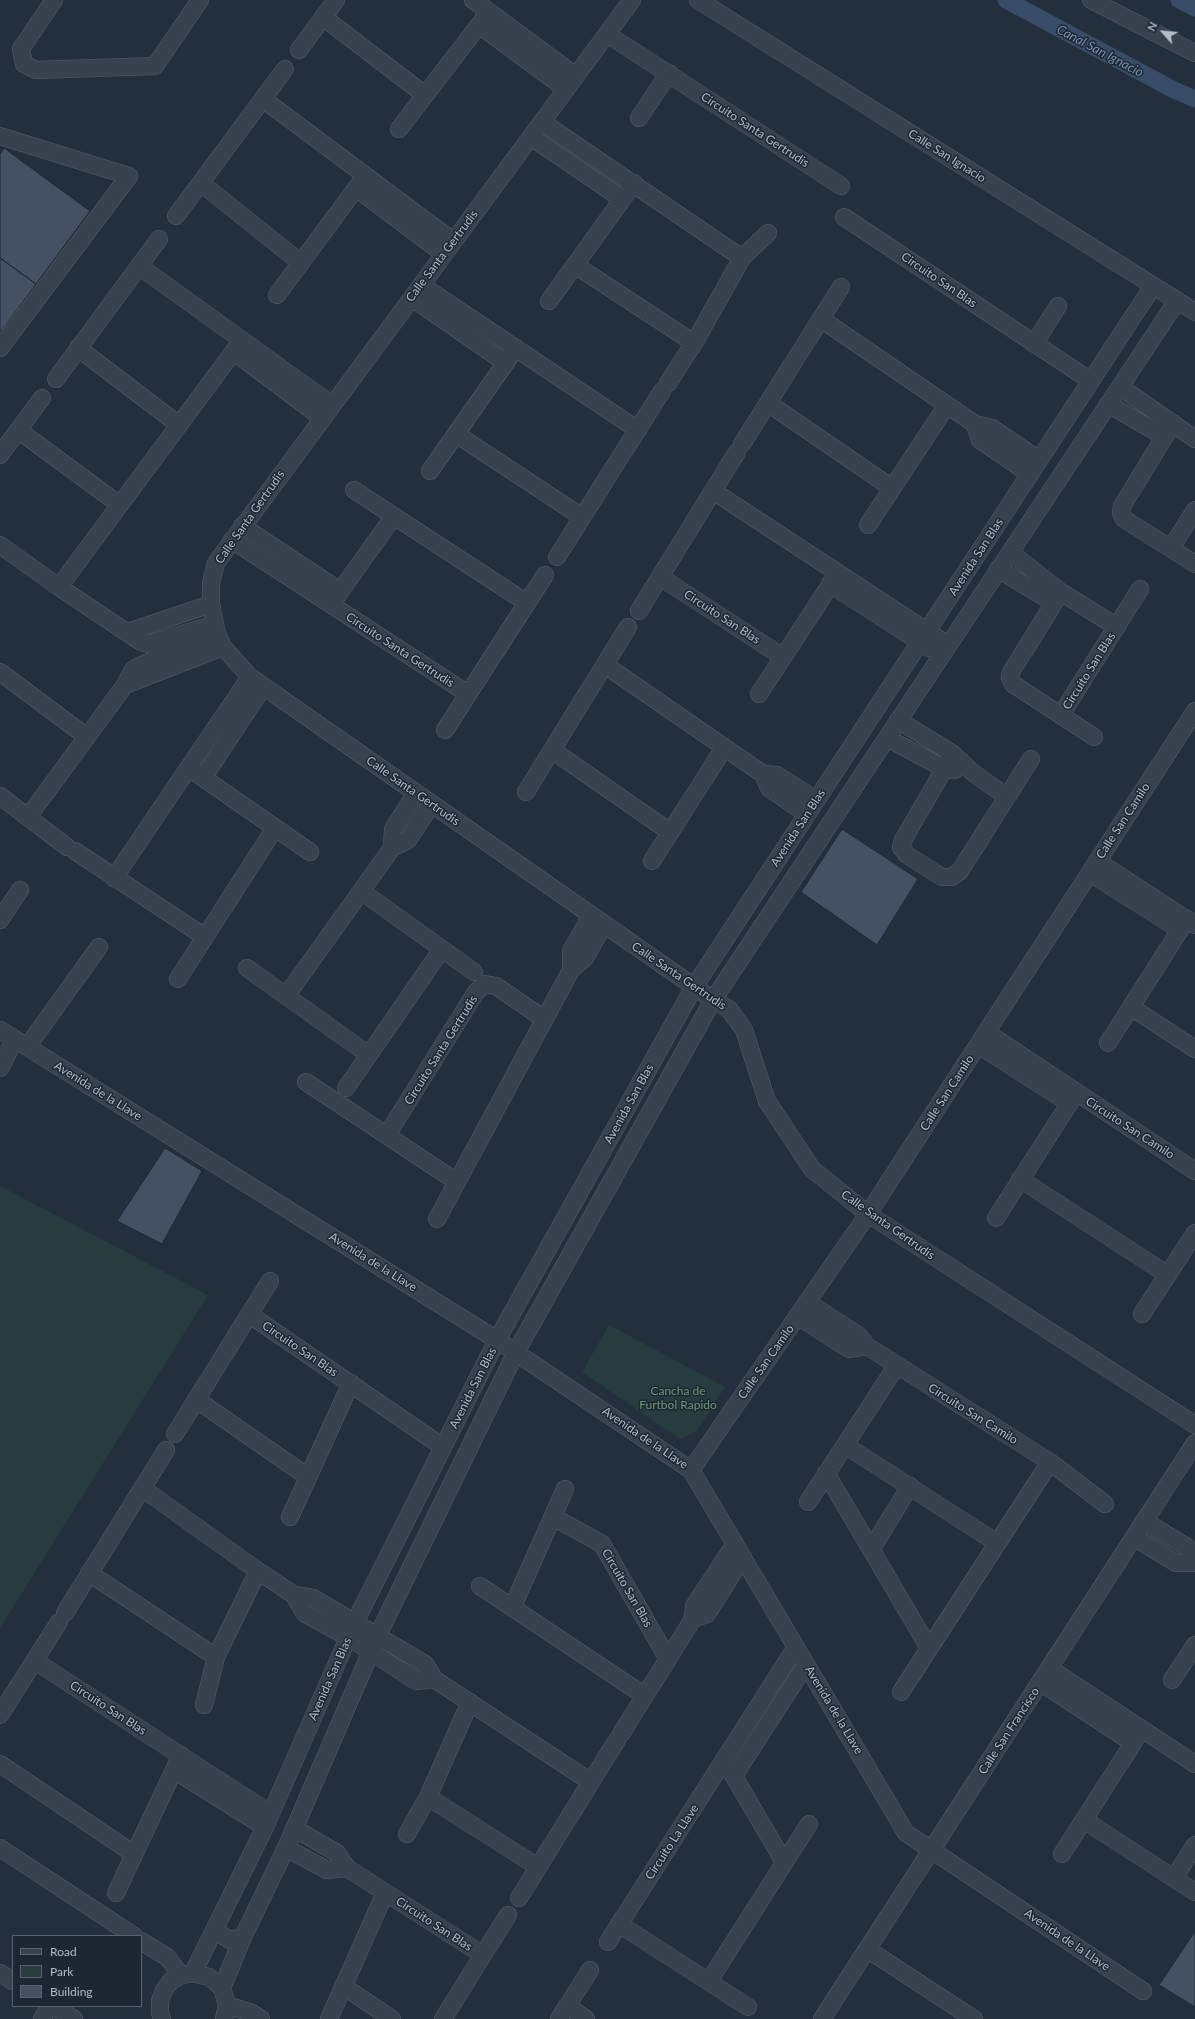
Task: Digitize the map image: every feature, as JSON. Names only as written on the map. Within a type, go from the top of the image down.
[{"type":"street","points":[[54,0],[21,49],[24,64],[36,70],[155,66],[200,0]]},
{"type":"street","points":[[299,50],[336,0]]},
{"type":"street","points":[[473,0],[484,18],[566,89]]},
{"type":"street","name":"Calle Santa Gertrudis","points":[[632,0],[216,563],[211,583],[211,604],[218,635],[256,682],[597,920],[713,1000],[729,1009],[744,1030],[767,1101],[812,1169],[868,1214],[1195,1425]]},
{"type":"street","name":"Calle San Ignacio","points":[[698,0],[1195,312]]},
{"type":"street","points":[[1091,0],[1195,53]]},
{"type":"street","points":[[323,17],[425,95]]},
{"type":"street","points":[[484,18],[576,76]]},
{"type":"street","points":[[399,129],[484,18]]},
{"type":"street","name":"Circuito Santa Gertrudis","points":[[607,34],[841,186]]},
{"type":"street","points":[[176,216],[285,69]]},
{"type":"street","points":[[639,118],[669,73]]},
{"type":"street","points":[[263,99],[361,182],[448,248]]},
{"type":"street","points":[[542,122],[634,183],[742,258]]},
{"type":"street","points":[[0,136],[129,176],[0,348]]},
{"type":"street","points":[[531,137],[622,199]]},
{"type":"street","points":[[277,294],[361,182]]},
{"type":"street","points":[[201,183],[301,263]]},
{"type":"street","points":[[549,301],[634,183]]},
{"type":"street","name":"Circuito San Blas","points":[[844,217],[1091,382]]},
{"type":"street","points":[[557,557],[694,343],[742,258],[768,233]]},
{"type":"street","points":[[56,379],[159,239]]},
{"type":"street","points":[[575,265],[694,343]]},
{"type":"street","points":[[139,266],[238,346],[327,411]]},
{"type":"street","points":[[639,611],[841,286]]},
{"type":"street","name":"Avenida San Blas","points":[[187,1974],[214,1931],[268,1820],[355,1622],[497,1340],[694,987],[1153,286]]},
{"type":"street","points":[[416,291],[516,348],[638,430]]},
{"type":"street","points":[[416,291],[506,363]]},
{"type":"street","name":"Avenida San Blas","points":[[222,1988],[242,1938],[286,1848],[378,1636],[516,1352],[713,1000],[1177,300]]},
{"type":"street","points":[[1034,344],[1058,306]]},
{"type":"street","points":[[821,319],[975,424],[992,428],[1034,467]]},
{"type":"street","points":[[59,587],[238,346]]},
{"type":"street","points":[[78,348],[179,425]]},
{"type":"street","points":[[430,471],[516,348]]},
{"type":"street","points":[[1120,386],[1169,430]]},
{"type":"street","points":[[0,455],[42,398]]},
{"type":"street","points":[[768,403],[892,488]]},
{"type":"street","points":[[1108,404],[1169,430],[1195,439]]},
{"type":"street","points":[[868,525],[947,405]]},
{"type":"street","points":[[18,430],[120,505]]},
{"type":"street","points":[[1169,430],[1122,506],[1121,513],[1124,519],[1195,564]]},
{"type":"street","points":[[456,434],[582,517]]},
{"type":"street","points":[[354,490],[527,603]]},
{"type":"street","points":[[713,491],[834,578],[944,650]]},
{"type":"street","points":[[1171,548],[1195,510]]},
{"type":"street","points":[[336,598],[394,516]]},
{"type":"street","name":"Circuito Santa Gertrudis","points":[[242,526],[336,598],[468,694]]},
{"type":"street","name":"Circuito Santa Gertrudis","points":[[232,540],[336,598]]},
{"type":"street","points":[[0,544],[59,587],[141,642],[149,644],[218,635]]},
{"type":"street","name":"Circuito San Blas","points":[[1010,552],[1058,597]]},
{"type":"street","name":"Circuito San Blas","points":[[998,569],[1058,597],[1116,627]]},
{"type":"street","points":[[445,730],[545,575]]},
{"type":"street","name":"Circuito San Blas","points":[[660,576],[783,657]]},
{"type":"street","points":[[759,694],[834,578]]},
{"type":"street","name":"Circuito San Blas","points":[[1061,716],[1140,589]]},
{"type":"street","name":"Circuito San Blas","points":[[1058,597],[1011,672],[1010,678],[1013,684],[1094,737]]},
{"type":"street","points":[[128,632],[211,604]]},
{"type":"street","points":[[526,792],[628,628]]},
{"type":"street","points":[[28,817],[125,685],[218,635]]},
{"type":"street","points":[[605,665],[763,774],[777,775],[812,807]]},
{"type":"street","points":[[0,672],[86,737]]},
{"type":"street","points":[[114,878],[189,768],[256,682]]},
{"type":"street","points":[[203,778],[256,682]]},
{"type":"street","name":"Calle San Camilo","points":[[691,1470],[868,1214],[1195,711]]},
{"type":"street","points":[[898,720],[949,762]]},
{"type":"street","points":[[886,738],[972,772],[1007,797]]},
{"type":"street","points":[[652,861],[724,748]]},
{"type":"street","points":[[552,750],[670,832]]},
{"type":"street","points":[[949,762],[903,840],[901,847],[907,855],[942,877],[952,877],[960,871],[1031,759]]},
{"type":"street","points":[[189,768],[310,852]]},
{"type":"street","points":[[392,848],[392,829],[416,793]]},
{"type":"street","points":[[0,796],[71,849],[205,937]]},
{"type":"street","points":[[286,996],[392,848],[408,840],[432,804]]},
{"type":"street","points":[[178,978],[275,828]]},
{"type":"street","points":[[1093,867],[1187,925],[1108,1043]]},
{"type":"street","points":[[0,920],[20,890]]},
{"type":"street","points":[[361,891],[474,972]]},
{"type":"street","points":[[437,1219],[571,970],[571,951],[597,920]]},
{"type":"street","points":[[0,1068],[99,947]]},
{"type":"street","points":[[346,1088],[442,949]]},
{"type":"street","points":[[246,968],[370,1054]]},
{"type":"street","name":"Circuito Santa Gertrudis","points":[[387,1135],[476,992],[485,984],[496,986],[544,1019]]},
{"type":"street","points":[[1131,1007],[1195,1049]]},
{"type":"street","name":"Avenida de la Llave","points":[[0,1030],[516,1352],[691,1470],[906,1833],[1143,1991]]},
{"type":"street","name":"Circuito San Camilo","points":[[982,1039],[1072,1098],[1195,1171]]},
{"type":"street","points":[[306,1082],[457,1182]]},
{"type":"street","name":"Circuito San Camilo","points":[[996,1218],[1072,1098]]},
{"type":"street","points":[[1020,1180],[1168,1275]]},
{"type":"street","points":[[1142,1314],[1195,1233]]},
{"type":"street","name":"Circuito San Blas","points":[[176,1434],[270,1281]]},
{"type":"street","name":"Circuito San Camilo","points":[[807,1302],[858,1335],[867,1346],[1050,1462],[1105,1504]]},
{"type":"street","name":"Circuito San Blas","points":[[250,1315],[443,1446]]},
{"type":"street","points":[[797,1316],[849,1349],[867,1346]]},
{"type":"street","points":[[808,1502],[897,1365]]},
{"type":"street","name":"Circuito San Blas","points":[[290,1517],[350,1383]]},
{"type":"street","points":[[197,1400],[308,1477]]},
{"type":"street","name":"Calle San Francisco","points":[[822,2019],[1195,1443]]},
{"type":"street","points":[[845,1445],[997,1543]]},
{"type":"street","points":[[0,1714],[35,1661],[166,1450]]},
{"type":"street","points":[[900,1692],[1050,1462]]},
{"type":"street","points":[[826,1473],[929,1648]]},
{"type":"street","points":[[871,1550],[910,1486]]},
{"type":"street","points":[[142,1488],[294,1595],[313,1598],[425,1664],[434,1679],[591,1782]]},
{"type":"street","points":[[512,1608],[565,1489]]},
{"type":"street","name":"Circuito San Blas","points":[[553,1517],[602,1544],[668,1659]]},
{"type":"street","points":[[1134,1537],[1176,1563],[1194,1563],[1187,1547],[1144,1521]]},
{"type":"street","points":[[519,1898],[693,1619],[694,1606],[739,1551]]},
{"type":"street","points":[[204,1705],[216,1657],[258,1571]]},
{"type":"street","points":[[89,1573],[216,1657]]},
{"type":"street","points":[[480,1586],[644,1696]]},
{"type":"street","points":[[294,1595],[304,1613],[348,1637],[416,1681],[434,1679]]},
{"type":"street","points":[[1172,1680],[1195,1645]]},
{"type":"street","name":"Circuito La Llave","points":[[608,1942],[796,1647]]},
{"type":"street","name":"Circuito San Blas","points":[[35,1661],[178,1763],[268,1820]]},
{"type":"street","points":[[734,1776],[806,1664]]},
{"type":"street","points":[[1045,1675],[1138,1736],[1195,1764]]},
{"type":"street","points":[[407,1834],[428,1797],[470,1702]]},
{"type":"street","points":[[1062,1854],[1138,1736]]},
{"type":"street","points":[[724,1760],[784,1862]]},
{"type":"street","points":[[116,1893],[178,1763]]},
{"type":"street","points":[[0,1764],[134,1854]]},
{"type":"street","points":[[428,1797],[538,1866]]},
{"type":"street","points":[[1084,1820],[1195,1892]]},
{"type":"street","points":[[709,1982],[809,1824]]},
{"type":"street","name":"Circuito San Blas","points":[[294,1828],[337,1853],[348,1868],[483,1955]]},
{"type":"street","points":[[1174,1878],[1195,1845]]},
{"type":"street","points":[[0,1848],[132,1935]]},
{"type":"street","points":[[286,1848],[327,1870],[348,1868]]},
{"type":"street","name":"Circuito San Blas","points":[[329,2019],[385,1892]]},
{"type":"street","name":"Circuito San Blas","points":[[443,2019],[508,1915]]},
{"type":"street","points":[[619,1924],[748,2007]]},
{"type":"street","points":[[214,1931],[230,1940],[242,1938]]},
{"type":"street","points":[[142,1941],[187,1974],[209,1977],[222,1988],[226,2012],[252,2013],[261,2019]]},
{"type":"street","points":[[867,1949],[954,2014],[974,2019]]},
{"type":"street","points":[[586,2019],[563,2013],[590,1970]]},
{"type":"street","points":[[0,1973],[12,1980]]},
{"type":"street","points":[[162,2019],[160,2013],[160,2001],[164,1990],[171,1981],[187,1974]]},
{"type":"street","points":[[343,1986],[392,2019]]},
{"type":"street","points":[[42,2019],[50,2007]]},
{"type":"street","points":[[53,2007],[74,2019]]},
{"type":"green space","points":[[0,1186],[208,1295],[0,1628]]},
{"type":"green space","name":"Cancha de Furtbol Rapido","points":[[609,1325],[725,1387],[697,1431],[680,1439],[582,1372]]},
{"type":"building","points":[[4,148],[90,211],[36,284],[0,258],[0,154]]},
{"type":"building","points":[[0,258],[36,284],[0,333]]},
{"type":"building","points":[[842,829],[918,879],[877,945],[801,892]]},
{"type":"building","points":[[165,1148],[202,1171],[162,1244],[117,1221]]},
{"type":"building","points":[[1195,1931],[1195,2007],[1159,1985]]},
{"type":"waterway","name":"Canal San Ignacio","points":[[1006,0],[1174,90],[1195,99]]},
{"type":"waterway","points":[[1179,0],[1195,8]]}]
